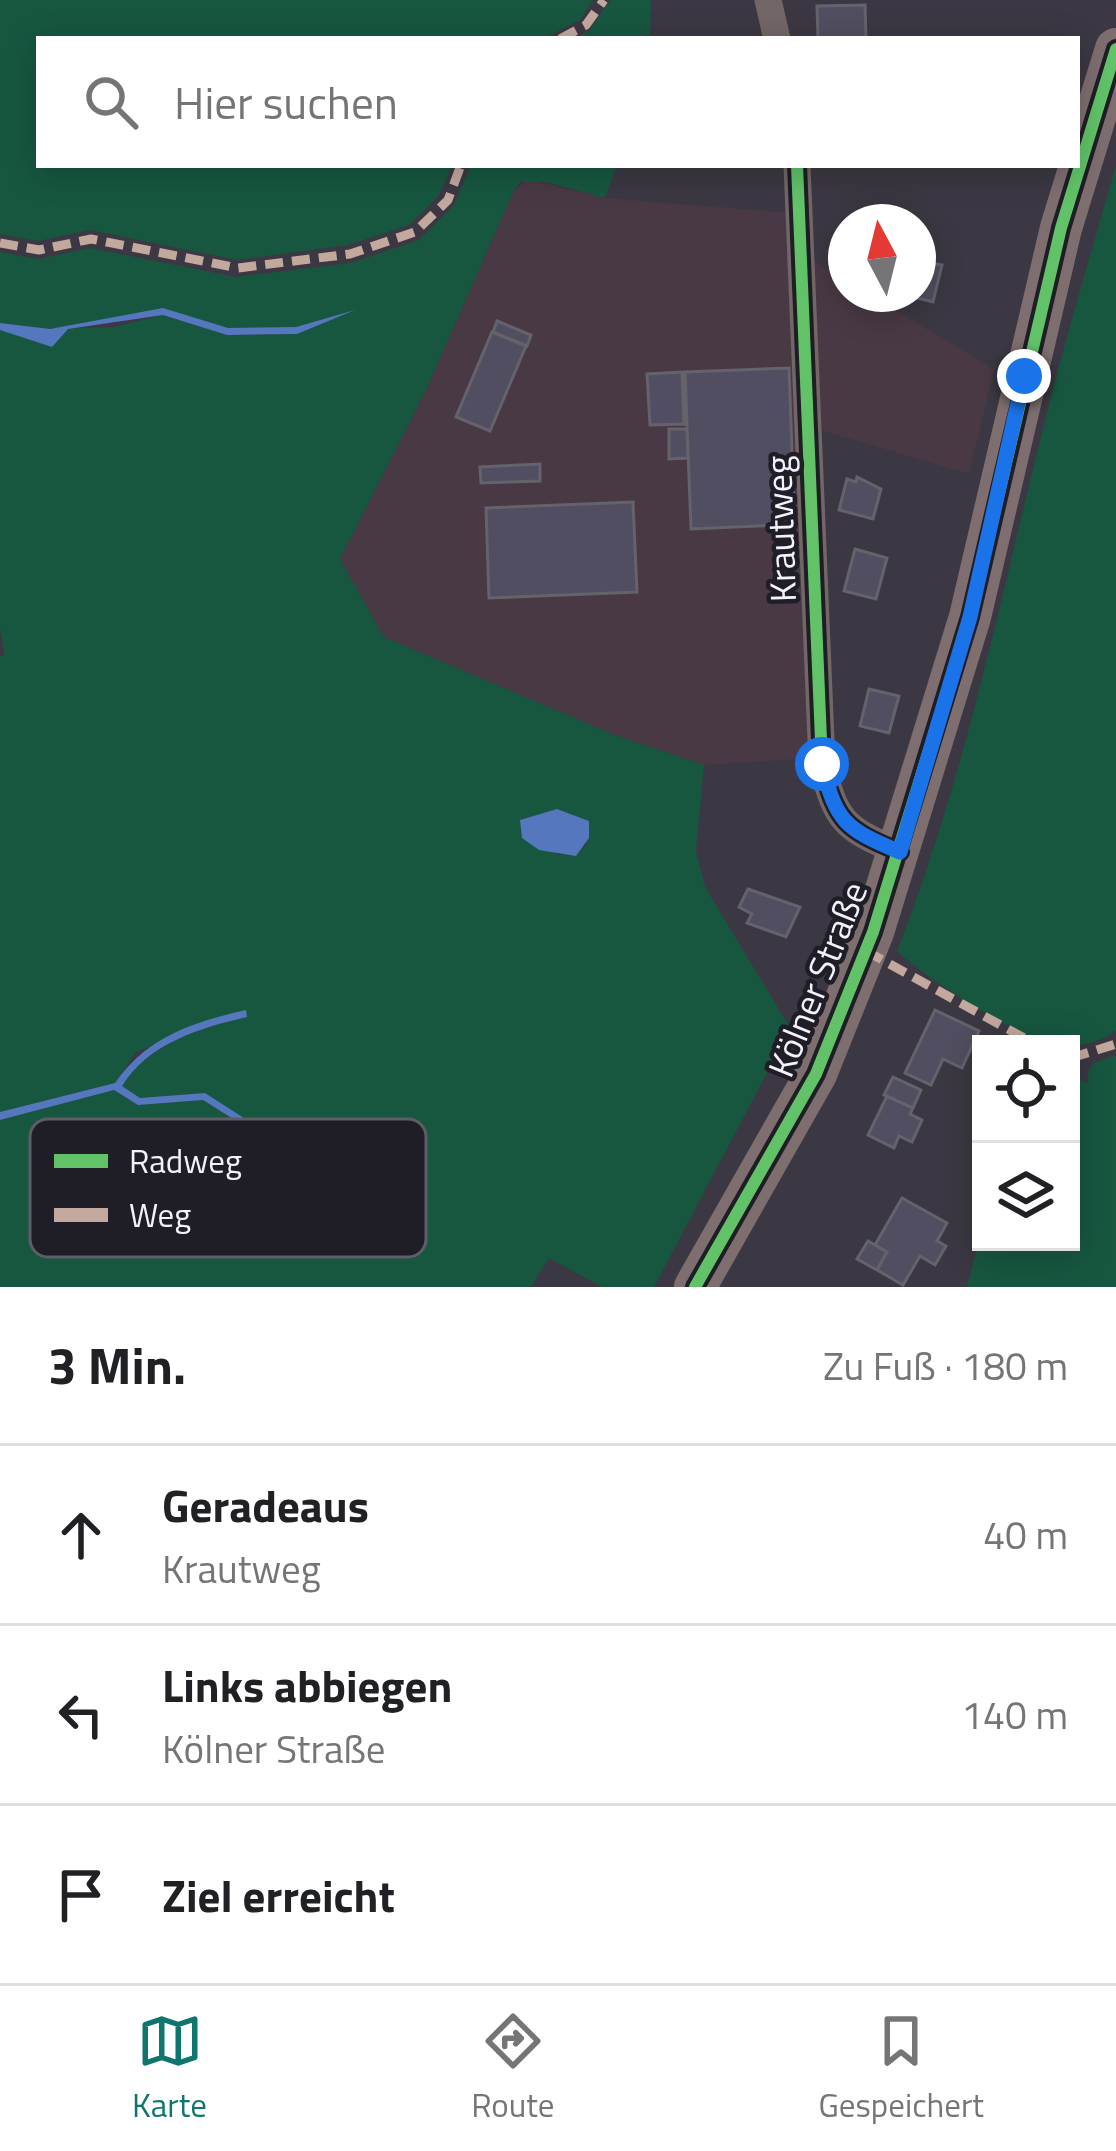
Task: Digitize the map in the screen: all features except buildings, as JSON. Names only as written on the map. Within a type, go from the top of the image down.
[{"type":"main road","name":"Kölner Straße","points":[[695,1287],[816,1074],[900,852],[970,617],[1056,249],[1116,49]]},
{"type":"street","points":[[769,0],[776,36]]},
{"type":"street","name":"Krautweg","points":[[797,168],[822,764],[839,818],[858,834],[900,852]]},
{"type":"shaded area","points":[[528,180],[605,198],[788,213],[812,758],[704,765],[612,734],[384,637],[340,559],[425,392],[514,190]]},
{"type":"shaded area","points":[[809,258],[828,269],[828,312],[899,312],[994,369],[969,474],[817,429]]},
{"type":"green space","points":[[0,0],[593,0],[580,20],[549,36],[36,36],[36,168],[451,168],[439,195],[409,225],[348,245],[237,260],[90,230],[38,241],[0,234]]},
{"type":"green space","points":[[610,0],[651,0],[650,36],[579,36],[590,30]]},
{"type":"green space","points":[[1116,165],[1116,1031],[1080,1045],[1080,1035],[1028,1035],[991,1016],[897,951],[966,739],[1056,377]]},
{"type":"green space","points":[[470,168],[616,168],[605,198],[547,182],[520,182],[514,190],[425,392],[340,559],[384,637],[612,734],[704,765],[696,851],[705,887],[795,1036],[779,1050],[654,1287],[602,1287],[549,1258],[531,1287],[0,1287],[0,1120],[114,1090],[138,1105],[203,1100],[233,1119],[30,1119],[30,1257],[426,1257],[426,1119],[240,1119],[205,1093],[140,1098],[121,1086],[161,1049],[193,1033],[246,1017],[246,1010],[136,1052],[115,1083],[0,1112],[0,656],[5,656],[0,630],[0,330],[44,329],[0,323],[0,252],[38,259],[90,248],[236,277],[351,263],[419,240],[454,205]],"holes":[[[163,308],[228,328],[296,327],[350,312],[297,334],[227,335],[163,315],[114,327],[58,329]],[[557,809],[589,821],[586,846],[559,855],[522,838],[521,820]]]},
{"type":"green space","points":[[1116,1055],[1116,1287],[967,1287],[977,1251],[1080,1251],[1080,1080],[1089,1084],[1087,1074],[1093,1063]]},
{"type":"water","points":[[163,308],[228,328],[296,327],[355,310],[297,334],[227,335],[163,315],[68,329],[52,347],[0,330],[0,323],[50,329]]},
{"type":"water","points":[[557,809],[589,821],[589,838],[576,856],[539,850],[522,838],[520,820]]},
{"type":"water","points":[[246,1010],[247,1017],[193,1033],[160,1049],[122,1086],[140,1098],[205,1093],[246,1119],[233,1119],[203,1100],[138,1105],[114,1090],[0,1120],[0,1112],[115,1083],[157,1043],[208,1020]]},
{"type":"marked path","points":[[566,36],[586,25],[604,0]]},
{"type":"marked path","points":[[0,243],[39,250],[91,239],[238,268],[350,254],[415,232],[448,200],[460,168]]},
{"type":"marked path","points":[[866,951],[1019,1035]]},
{"type":"marked path","points":[[1080,1055],[1116,1044]]},
{"type":"cycle path","points":[[1080,166],[1116,49]]},
{"type":"cycle path","points":[[797,168],[822,764],[832,799],[846,821],[900,852]]},
{"type":"cycle path","points":[[695,1287],[816,1074],[873,932],[970,617],[1061,228],[1079,168]]},
{"type":"route","points":[[822,764],[839,818],[858,834],[900,852],[970,617],[1024,376]]}]
